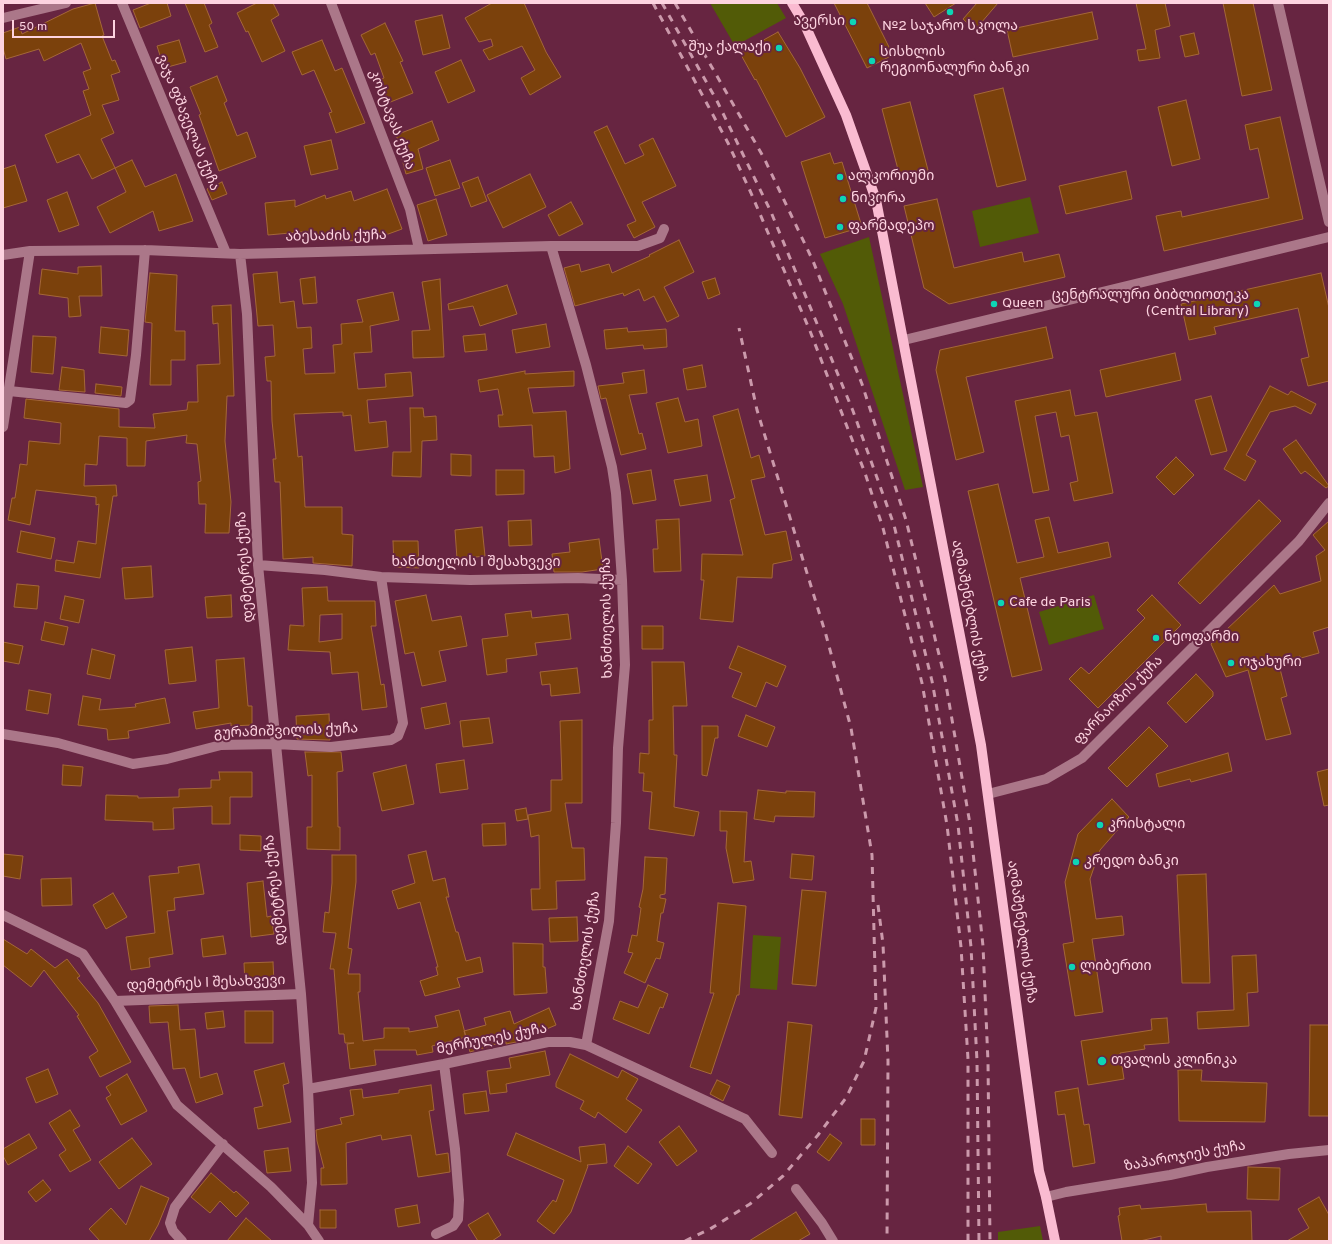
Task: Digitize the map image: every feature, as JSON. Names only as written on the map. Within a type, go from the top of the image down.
[{"type":"main road","name":"აღმაშენებლის ქუჩა","points":[[792,3],[804,23],[848,120],[876,200],[981,745],[1039,1171],[1055,1241]]},
{"type":"street","points":[[3,18],[66,3]]},
{"type":"street","name":"ვაჯა ფშაველას ქუჩა","points":[[122,3],[226,253]]},
{"type":"street","name":"კოსტავას ქუჩა","points":[[331,3],[410,209],[419,249]]},
{"type":"street","points":[[1278,3],[1329,222]]},
{"type":"street","name":"აბესაძის ქუჩა","points":[[3,255],[30,251],[145,250],[240,254],[551,246],[638,246],[660,238],[664,229]]},
{"type":"street","points":[[904,340],[1329,237]]},
{"type":"street","name":"ხანძთელის ქუჩა","points":[[551,246],[586,365],[612,467],[616,493],[622,580],[625,665],[618,748],[616,823],[609,921],[586,1045]]},
{"type":"street","points":[[9,391],[126,403],[130,400],[136,355],[145,250]]},
{"type":"street","points":[[3,427],[30,251]]},
{"type":"street","name":"დემეტრეს ქუჩა","points":[[240,254],[247,314],[258,566],[301,994],[308,1089],[312,1184],[308,1226]]},
{"type":"street","name":"ფარნაოზის ქუჩა","points":[[988,794],[1046,778],[1082,758],[1299,541],[1329,503]]},
{"type":"street","name":"ხანძთელის I შესახვევი","points":[[258,566],[325,570],[381,577],[470,580],[578,578],[622,580]]},
{"type":"street","name":"გურამიშვილის ქუჩა","points":[[3,734],[58,743],[133,764],[167,759],[221,745],[276,744],[331,747],[383,742],[398,736],[403,723],[381,577]]},
{"type":"street","name":"დემეტრეს I შესახვევი","points":[[3,915],[83,954],[115,1001],[301,994]]},
{"type":"street","points":[[115,1001],[177,1104],[271,1186],[308,1226],[319,1241]]},
{"type":"street","name":"მერჩულეს ქუჩა","points":[[308,1089],[444,1064],[548,1042],[570,1042],[586,1045],[745,1119],[772,1153]]},
{"type":"street","points":[[436,1234],[453,1226],[458,1219],[459,1200],[455,1149],[444,1064]]},
{"type":"street","points":[[182,1241],[173,1231],[170,1223],[175,1206],[223,1144]]},
{"type":"street","name":"ზაპაროჯიეს ქუჩა","points":[[1046,1197],[1066,1192],[1170,1175],[1207,1167],[1289,1154],[1329,1150]]},
{"type":"street","points":[[796,1190],[822,1223],[833,1241]]},
{"type":"green space","points":[[710,3],[777,3],[786,18],[735,46]]},
{"type":"green space","points":[[1030,197],[1039,233],[980,247],[972,211]]},
{"type":"green space","points":[[869,237],[923,487],[905,490],[843,304],[820,254]]},
{"type":"green space","points":[[1094,595],[1104,629],[1049,645],[1039,612]]},
{"type":"green space","points":[[753,935],[781,937],[777,990],[750,988]]},
{"type":"green space","points":[[1040,1226],[1043,1241],[998,1241],[998,1232]]},
{"type":"building","points":[[95,3],[104,35],[102,36],[112,61],[115,60],[120,72],[111,75],[119,100],[102,105],[114,133],[101,139],[115,168],[92,179],[79,154],[57,163],[45,135],[91,115],[83,91],[89,89],[83,72],[91,69],[81,43],[44,61],[39,49],[6,59],[3,48],[3,33],[20,27],[22,34],[73,9]]},
{"type":"building","points":[[151,3],[167,3],[171,16],[140,28],[133,10]]},
{"type":"building","points":[[185,3],[204,3],[212,23],[209,25],[218,47],[205,52]]},
{"type":"building","points":[[257,3],[273,3],[279,15],[271,20],[285,51],[262,62],[248,31],[246,32],[237,13]]},
{"type":"building","points":[[492,3],[524,3],[546,52],[561,77],[530,95],[521,78],[535,70],[522,46],[489,60],[483,50],[493,46],[491,39],[479,42],[465,18]]},
{"type":"building","points":[[834,3],[867,3],[893,55],[867,68]]},
{"type":"building","points":[[925,3],[956,3],[934,17]]},
{"type":"building","points":[[977,3],[998,3],[975,30],[963,19]]},
{"type":"building","points":[[1136,3],[1165,3],[1170,26],[1155,30],[1160,58],[1139,61],[1137,50],[1146,49]]},
{"type":"building","points":[[1223,3],[1253,3],[1272,90],[1242,96]]},
{"type":"building","points":[[1092,12],[1098,39],[1013,57],[1007,30]]},
{"type":"building","points":[[442,15],[450,48],[423,55],[415,21]]},
{"type":"building","points":[[385,23],[403,61],[400,62],[413,93],[388,103],[379,80],[384,78],[375,53],[371,55],[361,35]]},
{"type":"building","points":[[778,32],[800,68],[825,117],[786,137],[756,79],[755,80],[740,53]]},
{"type":"building","points":[[1194,33],[1199,54],[1185,57],[1180,36]]},
{"type":"building","points":[[179,40],[186,62],[164,68],[157,46]]},
{"type":"building","points":[[322,40],[335,71],[342,68],[365,123],[336,133],[329,113],[332,112],[314,70],[302,75],[292,52]]},
{"type":"building","points":[[461,60],[475,91],[448,103],[435,72]]},
{"type":"building","points":[[217,76],[227,101],[224,103],[237,136],[247,132],[256,157],[219,171],[199,115],[201,114],[190,87]]},
{"type":"building","points":[[1003,88],[1026,180],[997,187],[974,95]]},
{"type":"building","points":[[1186,100],[1200,159],[1172,166],[1158,107]]},
{"type":"building","points":[[910,102],[928,170],[900,177],[882,109]]},
{"type":"building","points":[[1280,117],[1303,219],[1164,251],[1156,216],[1181,211],[1182,217],[1269,198],[1258,148],[1250,150],[1245,125]]},
{"type":"building","points":[[432,121],[439,140],[418,149],[423,169],[406,174],[402,159],[405,158],[396,135]]},
{"type":"building","points":[[607,126],[625,164],[644,155],[639,145],[653,138],[676,186],[642,202],[655,227],[634,238],[627,225],[636,221],[594,132]]},
{"type":"building","points":[[331,140],[338,169],[311,175],[304,146]]},
{"type":"building","points":[[830,153],[834,164],[842,162],[862,227],[825,238],[801,162]]},
{"type":"building","points":[[132,160],[145,187],[176,174],[193,221],[159,231],[153,211],[110,233],[97,207],[126,192],[115,168]]},
{"type":"building","points":[[450,160],[460,188],[435,196],[426,168]]},
{"type":"building","points":[[15,165],[27,201],[3,208],[3,169]]},
{"type":"building","points":[[1126,171],[1132,199],[1066,214],[1059,186]]},
{"type":"building","points":[[530,174],[546,207],[503,228],[487,195]]},
{"type":"building","points":[[478,177],[487,201],[471,207],[462,183]]},
{"type":"building","points":[[222,182],[227,194],[212,200],[207,189]]},
{"type":"building","points":[[387,189],[402,229],[369,241],[316,240],[312,231],[268,235],[265,203],[295,200],[295,207],[325,195],[326,199],[351,191],[354,201]]},
{"type":"building","points":[[67,192],[79,225],[59,232],[47,200]]},
{"type":"building","points":[[436,199],[447,235],[428,241],[417,205]]},
{"type":"building","points":[[937,199],[954,268],[1022,252],[1024,262],[1059,254],[1065,277],[949,304],[924,288],[904,206]]},
{"type":"building","points":[[571,202],[583,224],[559,236],[548,215]]},
{"type":"building","points":[[679,240],[694,272],[664,287],[679,316],[667,322],[654,296],[644,301],[639,289],[624,296],[623,293],[575,306],[564,268],[579,264],[581,272],[609,264],[612,273],[650,256],[649,255]]},
{"type":"building","points":[[101,266],[102,296],[79,296],[81,316],[69,317],[68,298],[39,294],[42,269],[78,274],[78,267]]},
{"type":"building","points":[[277,272],[280,303],[294,301],[297,328],[311,327],[312,348],[303,349],[305,374],[335,373],[333,345],[342,344],[341,324],[363,322],[357,300],[393,292],[399,320],[370,326],[372,352],[354,353],[358,389],[386,387],[385,374],[411,372],[413,396],[367,400],[369,423],[386,421],[388,447],[355,451],[351,415],[343,416],[343,412],[294,414],[298,457],[302,456],[305,507],[342,507],[342,534],[353,535],[352,566],[313,563],[313,557],[283,559],[280,482],[275,482],[273,459],[276,459],[272,421],[271,381],[267,381],[265,357],[275,356],[273,325],[258,326],[253,274]]},
{"type":"building","points":[[150,273],[177,275],[175,331],[185,331],[185,360],[171,360],[171,385],[150,385],[152,323],[145,322]]},
{"type":"building","points":[[1321,273],[1329,308],[1329,381],[1308,386],[1301,359],[1309,357],[1298,308],[1214,327],[1216,334],[1189,340],[1181,304]]},
{"type":"building","points":[[315,277],[317,303],[303,304],[300,279]]},
{"type":"building","points":[[715,278],[720,294],[708,299],[702,282]]},
{"type":"building","points":[[440,279],[444,357],[413,358],[412,331],[430,330],[422,282]]},
{"type":"building","points":[[507,285],[517,314],[480,326],[473,306],[449,310],[448,304]]},
{"type":"building","points":[[231,305],[234,396],[227,396],[225,441],[231,502],[229,533],[205,533],[206,504],[199,504],[198,482],[201,481],[197,444],[186,443],[187,435],[146,441],[145,466],[127,466],[127,438],[99,436],[97,465],[85,464],[84,486],[116,485],[117,496],[113,496],[100,578],[55,571],[56,560],[74,563],[78,541],[96,544],[99,504],[96,505],[96,497],[36,490],[30,525],[8,520],[12,498],[15,498],[20,464],[27,465],[29,441],[60,444],[61,423],[24,418],[26,399],[119,409],[119,427],[155,428],[153,414],[187,410],[188,402],[198,402],[197,365],[220,364],[218,323],[213,324],[212,306]]},
{"type":"building","points":[[546,324],[550,347],[516,353],[512,330]]},
{"type":"building","points":[[101,327],[129,330],[127,356],[99,353]]},
{"type":"building","points":[[1046,327],[1053,358],[966,377],[984,452],[956,460],[936,370],[940,350]]},
{"type":"building","points":[[627,328],[628,332],[666,329],[667,347],[644,349],[643,345],[606,349],[604,330]]},
{"type":"building","points":[[485,334],[487,350],[465,352],[463,336]]},
{"type":"building","points":[[33,336],[56,337],[53,374],[31,372]]},
{"type":"building","points":[[1175,353],[1181,380],[1106,397],[1100,370]]},
{"type":"building","points":[[702,365],[706,387],[687,390],[683,369]]},
{"type":"building","points":[[62,367],[84,370],[85,392],[59,390]]},
{"type":"building","points":[[644,370],[647,393],[629,395],[639,434],[642,433],[646,449],[621,455],[606,398],[601,399],[598,386],[624,383],[622,373]]},
{"type":"building","points":[[525,371],[525,374],[574,371],[574,386],[528,388],[533,413],[566,411],[570,469],[555,473],[554,456],[534,457],[532,425],[499,427],[498,415],[503,415],[498,389],[480,392],[478,380]]},
{"type":"building","points":[[96,384],[122,387],[121,396],[95,393]]},
{"type":"building","points":[[1270,386],[1288,395],[1291,391],[1316,404],[1311,414],[1295,406],[1270,412],[1246,455],[1256,461],[1245,481],[1224,469]]},
{"type":"building","points":[[1070,390],[1075,416],[1097,412],[1113,493],[1074,501],[1070,483],[1078,481],[1069,435],[1061,437],[1056,412],[1035,416],[1049,490],[1033,493],[1015,401]]},
{"type":"building","points":[[1211,396],[1227,451],[1211,455],[1195,400]]},
{"type":"building","points":[[678,398],[685,422],[698,419],[702,446],[668,453],[656,403]]},
{"type":"building","points":[[410,408],[423,408],[424,417],[436,416],[437,440],[422,441],[421,477],[392,476],[393,452],[411,452]]},
{"type":"building","points":[[738,409],[751,458],[759,455],[765,477],[751,480],[765,535],[786,531],[792,560],[773,564],[772,578],[737,577],[733,622],[700,619],[704,580],[701,580],[702,554],[743,555],[730,500],[735,498],[713,416]]},
{"type":"building","points":[[1296,440],[1329,486],[1326,488],[1305,471],[1301,474],[1283,449]]},
{"type":"building","points":[[451,454],[471,455],[471,476],[451,475]]},
{"type":"building","points":[[1176,457],[1194,475],[1174,495],[1156,477]]},
{"type":"building","points":[[496,470],[524,470],[524,494],[496,495]]},
{"type":"building","points":[[651,470],[656,500],[633,504],[627,474]]},
{"type":"building","points":[[707,475],[711,501],[680,506],[674,480]]},
{"type":"building","points":[[998,484],[1017,563],[1044,557],[1035,520],[1049,517],[1058,553],[1108,542],[1111,557],[1020,578],[1042,670],[1012,677],[968,491]]},
{"type":"building","points":[[1259,500],[1281,521],[1200,604],[1178,583]]},
{"type":"building","points":[[679,519],[681,571],[654,572],[653,549],[658,549],[656,520]]},
{"type":"building","points":[[531,520],[532,545],[509,546],[508,521]]},
{"type":"building","points":[[1329,521],[1329,627],[1313,632],[1319,653],[1301,658],[1300,656],[1279,665],[1287,696],[1281,698],[1291,734],[1266,740],[1248,670],[1226,677],[1211,644],[1274,585],[1280,594],[1321,581],[1316,556],[1325,550],[1313,535]]},
{"type":"building","points":[[482,527],[485,556],[457,559],[455,530]]},
{"type":"building","points":[[21,531],[55,538],[51,559],[17,552]]},
{"type":"building","points":[[599,539],[603,569],[582,572],[554,572],[552,554],[570,552],[569,543]]},
{"type":"building","points":[[393,541],[418,541],[419,568],[394,567]]},
{"type":"building","points":[[151,566],[153,597],[125,599],[122,568]]},
{"type":"building","points":[[17,584],[39,586],[37,609],[14,607]]},
{"type":"building","points":[[327,587],[328,601],[375,601],[376,626],[371,626],[381,685],[384,684],[387,707],[362,710],[358,672],[332,674],[330,652],[288,650],[290,625],[304,626],[302,588]],"holes":[[[342,614],[342,639],[319,642],[320,615]]]},
{"type":"building","points":[[231,595],[232,617],[207,618],[205,597]]},
{"type":"building","points":[[426,595],[432,621],[461,616],[467,646],[439,651],[446,681],[422,686],[414,652],[405,654],[395,601]]},
{"type":"building","points":[[1152,595],[1181,625],[1098,708],[1069,679],[1081,667],[1089,674],[1145,618],[1137,610]]},
{"type":"building","points":[[65,596],[84,600],[79,623],[60,619]]},
{"type":"building","points":[[531,611],[532,618],[568,614],[571,639],[535,643],[537,655],[506,659],[507,672],[487,675],[482,639],[508,636],[505,614]]},
{"type":"building","points":[[45,622],[68,627],[64,645],[41,640]]},
{"type":"building","points":[[642,626],[663,626],[663,649],[642,649]]},
{"type":"building","points":[[3,642],[23,646],[19,664],[3,661]]},
{"type":"building","points":[[738,646],[786,666],[777,687],[766,682],[756,707],[732,697],[742,673],[729,668]]},
{"type":"building","points":[[192,647],[196,681],[169,684],[165,650]]},
{"type":"building","points":[[92,649],[115,655],[110,679],[87,674]]},
{"type":"building","points":[[244,658],[248,706],[252,706],[252,725],[231,726],[231,723],[196,729],[193,712],[219,708],[216,660]]},
{"type":"building","points":[[652,662],[684,662],[687,706],[673,706],[674,755],[677,755],[674,807],[699,812],[694,836],[649,829],[652,792],[643,791],[644,773],[639,773],[640,753],[649,754],[649,720],[653,720]]},
{"type":"building","points":[[577,668],[580,693],[551,696],[550,684],[542,685],[540,672]]},
{"type":"building","points":[[1196,674],[1213,692],[1213,696],[1186,723],[1167,703]]},
{"type":"building","points":[[29,690],[51,694],[48,714],[26,710]]},
{"type":"building","points":[[83,696],[101,699],[99,710],[136,707],[135,704],[165,698],[170,723],[128,731],[129,738],[108,740],[107,729],[78,725]]},
{"type":"building","points":[[446,703],[450,724],[425,729],[421,708]]},
{"type":"building","points":[[329,714],[330,740],[297,739],[296,716]]},
{"type":"building","points":[[746,715],[775,727],[767,747],[738,736]]},
{"type":"building","points":[[489,718],[493,743],[463,747],[460,721]]},
{"type":"building","points":[[582,720],[582,803],[565,803],[572,848],[584,848],[585,880],[556,881],[557,909],[532,910],[531,889],[540,889],[539,835],[531,837],[528,815],[551,811],[551,780],[562,780],[560,721]]},
{"type":"building","points":[[702,726],[718,726],[718,738],[715,738],[707,776],[702,775]]},
{"type":"building","points":[[1149,727],[1168,746],[1127,787],[1108,768]]},
{"type":"building","points":[[305,752],[341,752],[343,771],[337,772],[340,850],[307,849],[307,827],[312,827],[312,775],[308,776]]},
{"type":"building","points":[[1228,753],[1232,771],[1191,782],[1190,779],[1159,787],[1156,774]]},
{"type":"building","points":[[464,760],[468,789],[440,793],[436,764]]},
{"type":"building","points":[[63,765],[83,767],[81,786],[62,785]]},
{"type":"building","points":[[406,765],[414,804],[382,811],[373,773]]},
{"type":"building","points":[[1329,769],[1329,805],[1324,806],[1317,772]]},
{"type":"building","points":[[219,772],[252,772],[252,797],[230,797],[230,824],[212,824],[212,806],[173,808],[174,829],[153,830],[153,822],[105,820],[106,795],[138,796],[138,798],[179,797],[179,789],[211,788],[211,780],[220,780]]},
{"type":"building","points":[[758,790],[786,793],[786,791],[815,792],[814,817],[775,816],[774,822],[754,819]]},
{"type":"building","points":[[1112,799],[1129,817],[1100,850],[1090,879],[1096,919],[1122,916],[1124,935],[1092,939],[1103,1012],[1075,1016],[1063,944],[1074,942],[1065,882],[1078,834]]},
{"type":"building","points":[[526,808],[528,819],[517,821],[515,810]]},
{"type":"building","points":[[720,811],[747,812],[744,862],[751,861],[754,880],[733,883],[726,848],[727,831],[720,831]]},
{"type":"building","points":[[505,823],[506,845],[483,846],[482,824]]},
{"type":"building","points":[[240,835],[261,836],[261,851],[240,850]]},
{"type":"building","points":[[426,851],[433,881],[445,878],[449,897],[446,897],[466,961],[480,957],[483,972],[457,978],[460,987],[425,996],[420,981],[438,975],[436,967],[438,967],[420,902],[398,909],[392,891],[415,883],[408,855]]},
{"type":"building","points":[[3,854],[23,856],[20,879],[3,876]]},
{"type":"building","points":[[792,854],[814,856],[812,880],[790,878]]},
{"type":"building","points":[[332,855],[356,855],[356,882],[348,948],[352,949],[348,974],[360,974],[360,992],[358,992],[363,1041],[384,1038],[384,1028],[409,1028],[409,1032],[438,1027],[435,1016],[459,1010],[466,1037],[432,1046],[433,1052],[417,1055],[416,1050],[374,1050],[376,1065],[350,1069],[347,1044],[354,1043],[345,1043],[344,1034],[339,1034],[334,969],[330,969],[336,933],[323,932],[325,912],[329,913],[332,883]]},
{"type":"building","points":[[645,857],[667,858],[665,894],[660,895],[660,898],[666,899],[663,913],[661,913],[657,941],[664,943],[660,959],[656,958],[645,983],[624,973],[633,953],[628,952],[632,935],[637,936],[641,908],[639,907],[643,889]]},
{"type":"building","points":[[199,864],[204,894],[174,898],[175,910],[167,911],[173,954],[149,958],[150,967],[131,970],[126,937],[155,933],[149,876],[179,873],[178,867]]},
{"type":"building","points":[[1206,874],[1210,983],[1182,983],[1177,875]]},
{"type":"building","points":[[71,878],[72,905],[42,906],[41,879]]},
{"type":"building","points":[[263,881],[267,917],[271,916],[274,934],[251,937],[247,883]]},
{"type":"building","points":[[802,890],[826,892],[816,986],[792,984]]},
{"type":"building","points":[[113,893],[127,917],[106,929],[93,905]]},
{"type":"building","points":[[718,903],[746,906],[739,995],[737,995],[711,1074],[690,1067],[714,993],[710,993]]},
{"type":"building","points":[[577,917],[578,941],[550,942],[549,918]]},
{"type":"building","points":[[223,936],[226,954],[203,957],[201,939]]},
{"type":"building","points":[[3,939],[27,954],[31,949],[55,968],[67,959],[80,976],[77,978],[98,1003],[131,1062],[100,1077],[89,1057],[98,1051],[77,1016],[79,1015],[44,970],[31,987],[3,965]]},
{"type":"building","points":[[513,943],[543,944],[543,967],[545,967],[547,993],[514,995]]},
{"type":"building","points":[[1256,955],[1258,992],[1247,993],[1249,1026],[1198,1029],[1197,1012],[1234,1010],[1232,956]]},
{"type":"building","points":[[273,962],[274,983],[245,985],[244,963]]},
{"type":"building","points":[[648,985],[668,994],[663,1008],[660,1007],[649,1034],[613,1019],[620,1001],[638,1008]]},
{"type":"building","points":[[178,1005],[180,1030],[195,1029],[200,1078],[217,1073],[223,1094],[196,1103],[185,1068],[173,1069],[168,1022],[150,1023],[149,1006]]},
{"type":"building","points":[[549,1008],[556,1025],[516,1042],[506,1044],[506,1041],[470,1052],[464,1031],[486,1025],[484,1018],[510,1011],[514,1024]]},
{"type":"building","points":[[223,1011],[225,1027],[207,1029],[205,1013]]},
{"type":"building","points":[[245,1011],[273,1011],[273,1043],[245,1043]]},
{"type":"building","points":[[1167,1018],[1169,1043],[1144,1045],[1145,1049],[1120,1053],[1124,1079],[1088,1085],[1081,1041],[1152,1030],[1151,1019]]},
{"type":"building","points":[[788,1022],[812,1025],[802,1118],[779,1115]]},
{"type":"building","points":[[1310,1025],[1329,1025],[1329,1116],[1309,1116]]},
{"type":"building","points":[[545,1051],[550,1075],[506,1084],[507,1092],[490,1094],[487,1071],[511,1068],[509,1058]]},
{"type":"building","points":[[570,1054],[618,1078],[622,1070],[638,1079],[626,1099],[642,1110],[626,1133],[598,1112],[595,1118],[580,1109],[584,1101],[556,1087],[556,1083]]},
{"type":"building","points":[[284,1063],[289,1083],[283,1085],[291,1122],[258,1129],[254,1108],[263,1106],[254,1071]]},
{"type":"building","points":[[48,1069],[58,1094],[36,1103],[26,1078]]},
{"type":"building","points":[[1178,1070],[1202,1070],[1201,1081],[1267,1083],[1265,1122],[1179,1121]]},
{"type":"building","points":[[127,1074],[147,1111],[121,1125],[106,1098],[111,1095],[106,1087]]},
{"type":"building","points":[[717,1080],[730,1086],[723,1101],[710,1094]]},
{"type":"building","points":[[431,1085],[434,1110],[429,1111],[436,1155],[448,1153],[450,1172],[418,1177],[411,1135],[382,1140],[381,1135],[346,1143],[347,1184],[321,1185],[321,1168],[324,1168],[317,1141],[316,1130],[342,1124],[340,1118],[354,1115],[350,1090],[362,1089],[363,1098],[399,1093],[399,1090]]},
{"type":"building","points":[[1078,1088],[1084,1125],[1089,1124],[1095,1163],[1073,1167],[1065,1114],[1058,1115],[1055,1092]]},
{"type":"building","points":[[486,1091],[489,1111],[465,1114],[463,1094]]},
{"type":"building","points":[[70,1110],[80,1126],[73,1130],[91,1160],[70,1172],[59,1155],[66,1150],[49,1123]]},
{"type":"building","points":[[861,1119],[875,1119],[875,1145],[861,1145]]},
{"type":"building","points":[[679,1126],[697,1151],[677,1166],[659,1142]]},
{"type":"building","points":[[516,1133],[581,1162],[579,1147],[605,1144],[607,1163],[587,1165],[588,1166],[571,1212],[554,1234],[537,1221],[553,1200],[556,1202],[564,1180],[507,1155]]},
{"type":"building","points":[[29,1134],[37,1148],[8,1165],[3,1156],[3,1149]]},
{"type":"building","points":[[830,1134],[842,1143],[829,1161],[817,1152]]},
{"type":"building","points":[[132,1138],[152,1164],[119,1189],[99,1162]]},
{"type":"building","points":[[628,1146],[652,1164],[638,1184],[614,1166]]},
{"type":"building","points":[[288,1148],[291,1171],[267,1173],[264,1151]]},
{"type":"building","points":[[1248,1167],[1280,1168],[1279,1200],[1247,1199]]},
{"type":"building","points":[[211,1173],[234,1193],[236,1191],[249,1203],[236,1217],[220,1201],[210,1213],[191,1197]]},
{"type":"building","points":[[43,1180],[51,1190],[36,1202],[28,1192]]},
{"type":"building","points":[[141,1186],[169,1198],[158,1225],[149,1241],[100,1241],[89,1229],[111,1208],[126,1225]]},
{"type":"building","points":[[1319,1197],[1329,1215],[1329,1241],[1287,1241],[1309,1228],[1298,1209]]},
{"type":"building","points":[[1206,1204],[1207,1212],[1251,1211],[1252,1241],[1161,1241],[1161,1236],[1140,1241],[1122,1241],[1118,1216],[1120,1215],[1119,1208],[1140,1205],[1141,1209]]},
{"type":"building","points":[[417,1205],[420,1223],[398,1227],[395,1209]]},
{"type":"building","points":[[320,1210],[336,1210],[336,1228],[320,1228]]},
{"type":"building","points":[[796,1212],[810,1234],[798,1241],[749,1241]]},
{"type":"building","points":[[488,1213],[501,1235],[492,1241],[478,1241],[468,1225]]},
{"type":"building","points":[[246,1218],[272,1241],[227,1241]]},
{"type":"railway","points":[[653,3],[728,143],[751,193],[810,331],[865,473],[883,528],[922,683],[947,825],[961,947],[968,1059],[968,1241]]},
{"type":"railway","points":[[662,3],[717,101],[771,212],[853,411],[894,525],[932,681],[958,825],[971,947],[977,1061],[979,1241]]},
{"type":"railway","points":[[675,3],[764,158],[813,261],[862,384],[906,520],[945,679],[970,824],[983,946],[988,1062],[990,1241]]},
{"type":"railway","points":[[685,1241],[710,1229],[750,1204],[783,1176],[818,1135],[846,1098],[864,1061],[876,1008],[872,855],[851,728],[826,635],[757,410],[739,328]]},
{"type":"railway","points":[[878,905],[883,944],[888,1061],[887,1241]]},
{"type":"place","name":"№2 საჯარო სკოლა","points":[[950,12]]},
{"type":"place","name":"ავერსი","points":[[853,22]]},
{"type":"place","name":"შუა ქალაქი","points":[[779,48]]},
{"type":"place","name":"სისხლის რეგიონალური ბანკი","points":[[872,61]]},
{"type":"place","name":"ალკორიუმი","points":[[840,177]]},
{"type":"place","name":"ნიკორა","points":[[843,199]]},
{"type":"place","name":"ფარმადეპო","points":[[840,227]]},
{"type":"place","name":"Queen","points":[[994,304]]},
{"type":"place","name":"ცენტრალური ბიბლიოთეკა (Central Library)","points":[[1257,304]]},
{"type":"place","name":"Cafe de Paris","points":[[1001,603]]},
{"type":"place","name":"ნეოფარმი","points":[[1156,638]]},
{"type":"place","name":"ოჯახური","points":[[1231,663]]},
{"type":"place","name":"კრისტალი","points":[[1100,825]]},
{"type":"place","name":"კრედო ბანკი","points":[[1076,862]]},
{"type":"place","name":"ლიბერთი","points":[[1072,967]]},
{"type":"place","name":"თვალის კლინიკა","points":[[1102,1061]]}]
